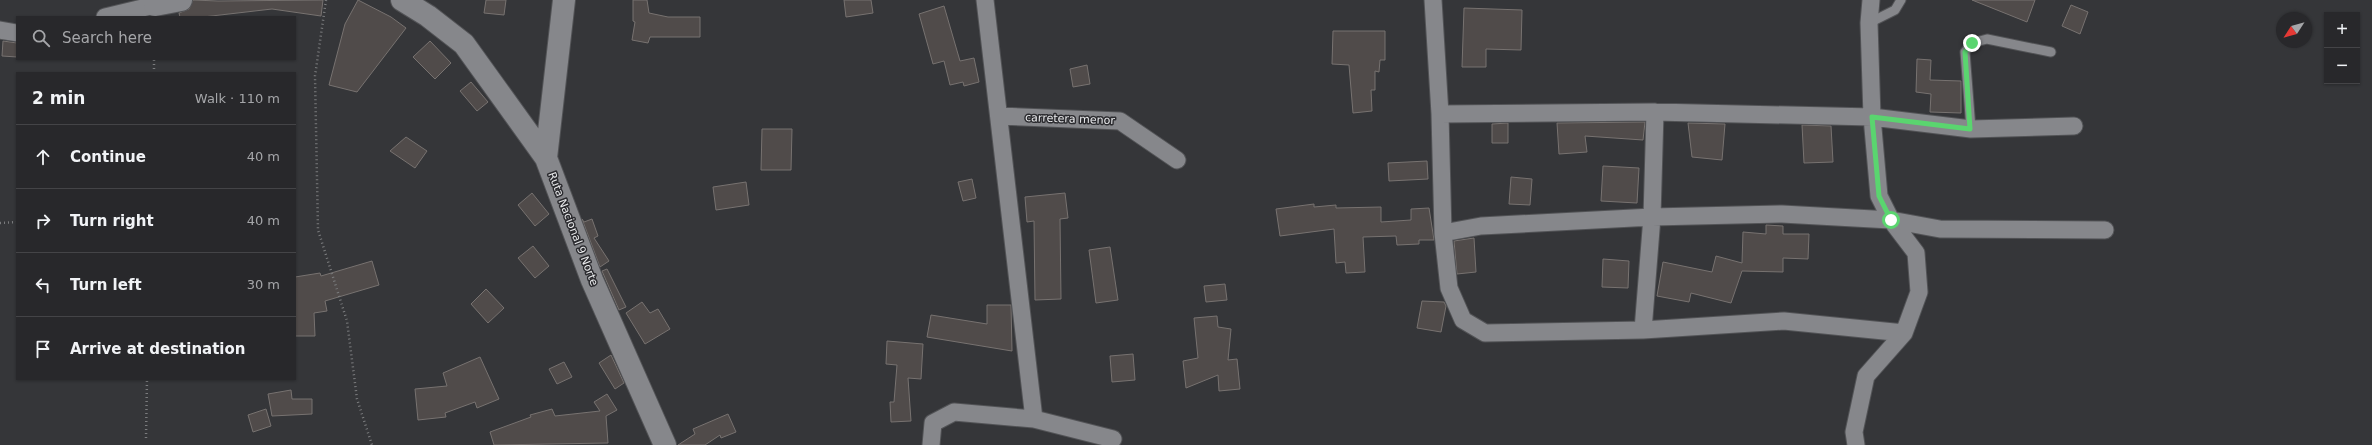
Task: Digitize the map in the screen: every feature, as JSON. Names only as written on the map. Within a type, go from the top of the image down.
[{"type":"street","points":[[109,16],[155,3],[181,0]]},
{"type":"street","points":[[402,0],[428,16],[464,44],[546,158]]},
{"type":"street","name":"Ruta Nacional 9 Norte","points":[[564,0],[546,158],[592,280],[665,445]]},
{"type":"street","points":[[985,0],[1034,419]]},
{"type":"street","points":[[1433,0],[1440,114],[1443,233],[1449,288],[1463,320],[1485,334],[1643,330],[1784,321],[1904,333]]},
{"type":"street","points":[[1856,445],[1854,432],[1866,376],[1904,333],[1919,292],[1916,253],[1891,220],[1879,196],[1872,117],[1869,23],[1871,0]]},
{"type":"street","points":[[0,30],[16,33]]},
{"type":"street","points":[[1440,114],[1655,112],[1872,117],[1970,129],[2074,126]]},
{"type":"street","points":[[1643,330],[1652,218],[1655,112]]},
{"type":"street","name":"carretera menor","points":[[998,116],[1120,121],[1177,160]]},
{"type":"street","points":[[1443,233],[1481,226],[1782,214],[1891,220],[1940,229],[2106,230]]},
{"type":"street","points":[[930,445],[933,423],[954,412],[1034,419],[1113,438]]},
{"type":"lane","points":[[1869,23],[1895,10],[1901,0]]},
{"type":"lane","points":[[1970,129],[1965,52],[1972,43],[1988,39],[2051,52]]},
{"type":"path","points":[[326,0],[315,76],[318,230],[347,321],[356,399],[372,445]]},
{"type":"path","points":[[154,60],[154,72]]},
{"type":"path","points":[[0,223],[16,222]]},
{"type":"path","points":[[146,438],[147,380]]},
{"type":"building","points":[[193,0],[323,0],[321,16],[272,9],[212,16],[180,16],[179,13],[189,9]]},
{"type":"building","points":[[358,0],[391,17],[406,28],[357,92],[329,85],[345,24]]},
{"type":"building","points":[[486,0],[506,0],[504,15],[484,13]]},
{"type":"building","points":[[633,0],[647,0],[649,13],[668,17],[700,17],[700,37],[650,37],[648,43],[632,40],[635,22],[633,21]]},
{"type":"building","points":[[844,0],[871,0],[873,13],[846,17]]},
{"type":"building","points":[[1972,0],[2035,0],[2027,22]]},
{"type":"building","points":[[2071,5],[2088,12],[2080,34],[2062,26]]},
{"type":"building","points":[[944,6],[960,61],[974,58],[979,82],[964,86],[963,82],[950,85],[944,61],[933,64],[919,14]]},
{"type":"building","points":[[1464,8],[1522,10],[1521,50],[1486,49],[1486,67],[1462,67]]},
{"type":"building","points":[[1333,31],[1385,31],[1385,60],[1380,60],[1379,72],[1375,71],[1375,90],[1371,90],[1372,111],[1353,113],[1349,65],[1332,64]]},
{"type":"building","points":[[3,41],[16,43],[16,57],[2,56]]},
{"type":"building","points":[[430,41],[451,63],[435,79],[413,57]]},
{"type":"building","points":[[1917,59],[1931,60],[1930,80],[1961,81],[1961,113],[1930,112],[1931,94],[1916,92]]},
{"type":"building","points":[[1087,65],[1090,84],[1073,87],[1070,69]]},
{"type":"building","points":[[471,82],[488,102],[477,111],[460,91]]},
{"type":"building","points":[[1645,122],[1643,140],[1585,136],[1587,152],[1559,154],[1557,123]]},
{"type":"building","points":[[1508,123],[1508,143],[1492,143],[1492,124]]},
{"type":"building","points":[[1688,123],[1725,124],[1722,160],[1692,157]]},
{"type":"building","points":[[1802,125],[1831,126],[1833,162],[1804,163]]},
{"type":"building","points":[[762,129],[792,129],[791,170],[761,170]]},
{"type":"building","points":[[406,137],[427,151],[415,168],[390,151]]},
{"type":"building","points":[[1427,161],[1428,179],[1389,181],[1388,163]]},
{"type":"building","points":[[1603,166],[1639,168],[1637,203],[1601,201]]},
{"type":"building","points":[[1511,177],[1532,179],[1530,205],[1509,204]]},
{"type":"building","points":[[972,179],[976,198],[963,201],[958,182]]},
{"type":"building","points":[[746,182],[749,205],[716,210],[713,187]]},
{"type":"building","points":[[532,193],[549,214],[535,226],[518,205]]},
{"type":"building","points":[[1065,193],[1068,218],[1060,219],[1061,299],[1035,300],[1034,221],[1027,222],[1025,197]]},
{"type":"building","points":[[1314,204],[1314,207],[1336,205],[1336,208],[1381,207],[1381,222],[1411,220],[1411,209],[1429,208],[1434,240],[1419,240],[1419,244],[1397,245],[1396,236],[1363,237],[1365,272],[1346,273],[1345,262],[1336,263],[1334,229],[1280,236],[1276,209]]},
{"type":"building","points":[[582,219],[584,222],[592,219],[598,236],[594,238],[609,261],[600,267]]},
{"type":"building","points":[[1766,225],[1783,226],[1783,234],[1809,234],[1808,259],[1783,258],[1783,272],[1742,271],[1731,303],[1691,293],[1689,302],[1657,296],[1663,262],[1712,272],[1716,256],[1742,263],[1743,232],[1766,234]]},
{"type":"building","points":[[1474,238],[1476,272],[1457,274],[1454,241]]},
{"type":"building","points":[[533,246],[549,266],[535,278],[518,258]]},
{"type":"building","points":[[1110,247],[1118,300],[1096,303],[1089,250]]},
{"type":"building","points":[[1603,259],[1629,261],[1628,288],[1602,287]]},
{"type":"building","points":[[372,261],[379,285],[325,301],[327,311],[314,313],[315,336],[296,336],[296,277],[320,273],[321,276]]},
{"type":"building","points":[[607,269],[626,307],[619,310],[602,271]]},
{"type":"building","points":[[1225,284],[1227,300],[1206,302],[1204,286]]},
{"type":"building","points":[[486,289],[504,308],[488,323],[471,304]]},
{"type":"building","points":[[1422,301],[1444,302],[1446,306],[1441,332],[1417,328]]},
{"type":"building","points":[[642,302],[650,313],[658,309],[670,329],[645,344],[626,313]]},
{"type":"building","points":[[987,305],[1011,305],[1012,351],[927,337],[931,315],[987,324]]},
{"type":"building","points":[[1217,316],[1218,327],[1231,329],[1228,360],[1237,359],[1240,389],[1219,391],[1218,375],[1186,388],[1183,361],[1198,358],[1194,318]]},
{"type":"building","points":[[887,341],[923,344],[921,379],[908,378],[911,421],[891,422],[890,402],[894,402],[897,365],[886,364]]},
{"type":"building","points":[[1133,354],[1135,380],[1112,382],[1110,356]]},
{"type":"building","points":[[611,355],[624,383],[615,389],[599,363]]},
{"type":"building","points":[[480,357],[499,399],[477,408],[475,402],[445,413],[446,417],[418,420],[415,389],[447,386],[443,373]]},
{"type":"building","points":[[564,362],[572,377],[557,384],[549,369]]},
{"type":"building","points":[[291,390],[292,399],[312,399],[312,414],[272,416],[268,394]]},
{"type":"building","points":[[607,394],[617,410],[606,416],[608,443],[494,445],[490,432],[531,417],[530,415],[552,409],[555,416],[600,411],[594,402]]},
{"type":"building","points":[[266,409],[271,426],[253,432],[248,415]]},
{"type":"building","points":[[728,414],[736,432],[721,438],[720,435],[705,445],[678,445],[695,434],[693,429]]},
{"type":"route","points":[[1891,220],[1879,196],[1872,117],[1970,129],[1965,52],[1972,43]]}]
